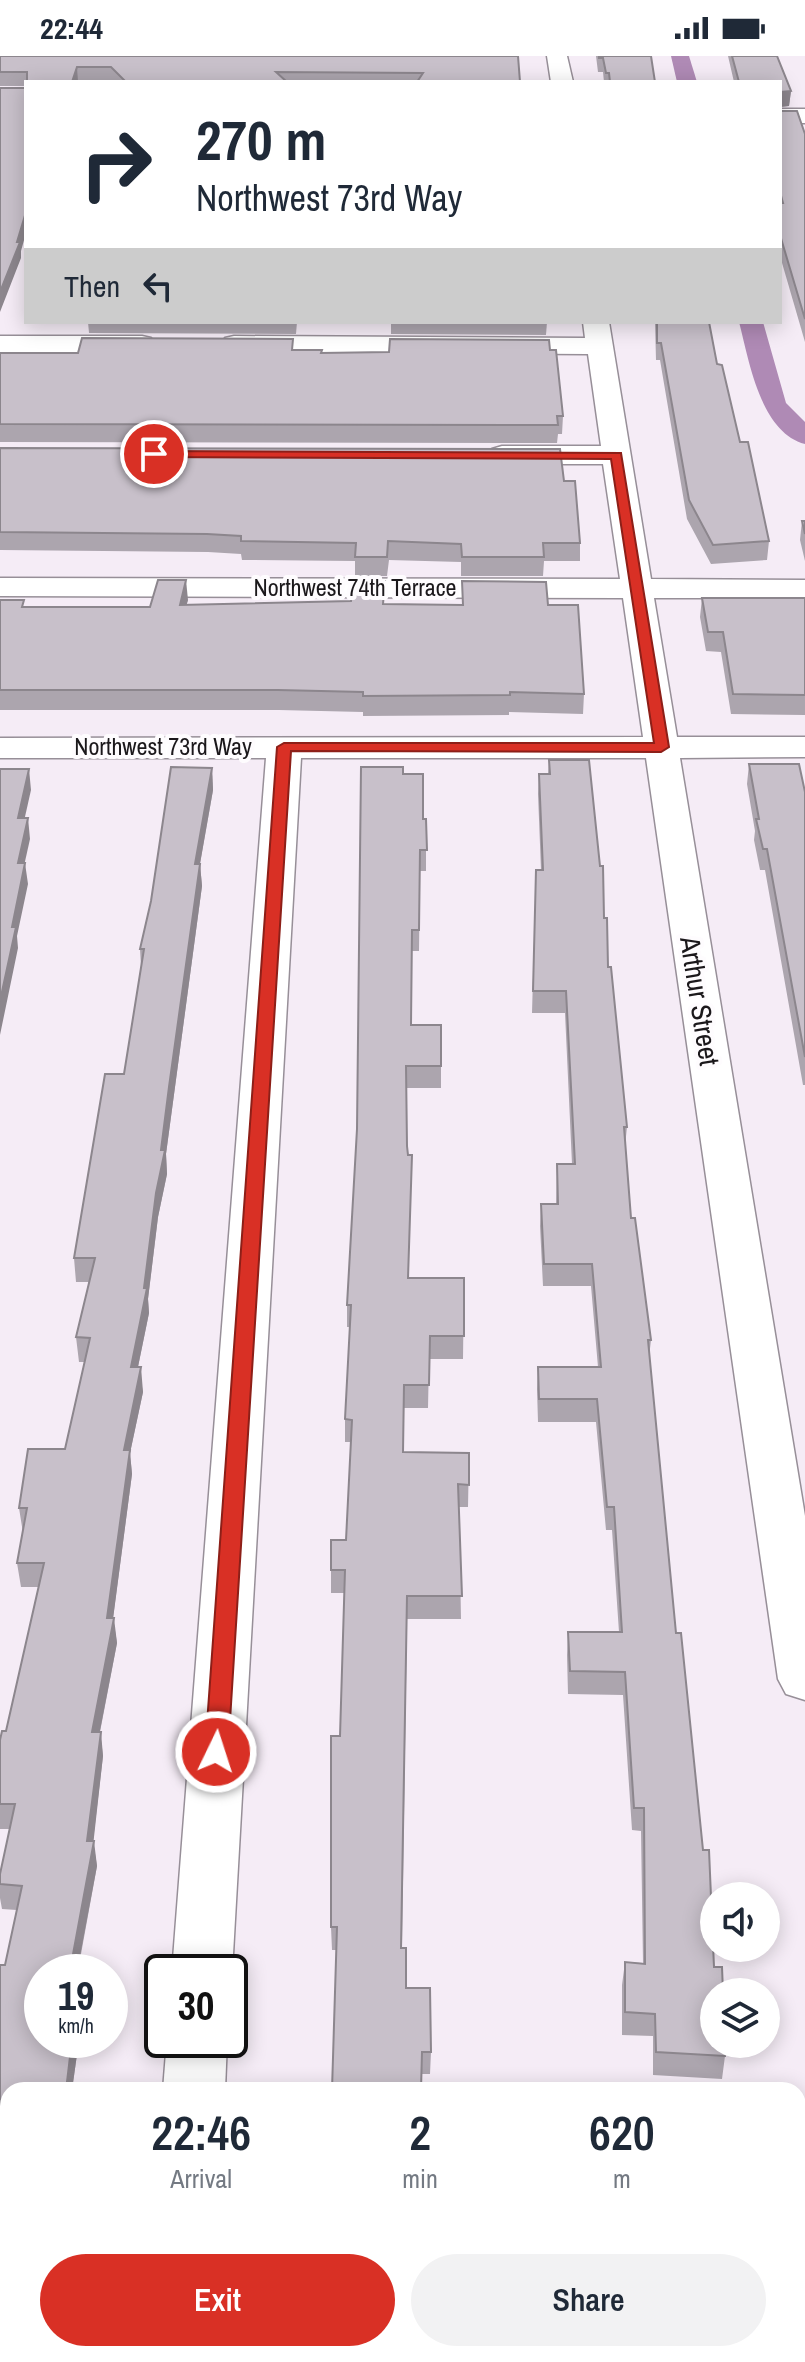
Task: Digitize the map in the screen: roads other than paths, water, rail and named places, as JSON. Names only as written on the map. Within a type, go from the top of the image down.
[{"type":"street","points":[[557,56],[562,80]]},
{"type":"street","points":[[782,116],[805,116]]},
{"type":"street","points":[[0,344],[44,333],[166,344]]},
{"type":"street","points":[[214,344],[340,333],[598,334]]},
{"type":"street","name":"Arthur Street","points":[[598,334],[805,1679]]},
{"type":"street","points":[[474,455],[617,455]]},
{"type":"street","name":"Northwest 74th Terrace","points":[[0,587],[805,589]]},
{"type":"street","points":[[203,1954],[284,747]]},
{"type":"street","name":"Northwest 73rd Way","points":[[0,748],[805,747]]},
{"type":"street","points":[[194,2082],[196,2058]]},
{"type":"waterway","points":[[680,56],[686,80]]},
{"type":"waterway","points":[[752,324],[774,405],[805,436]]}]
